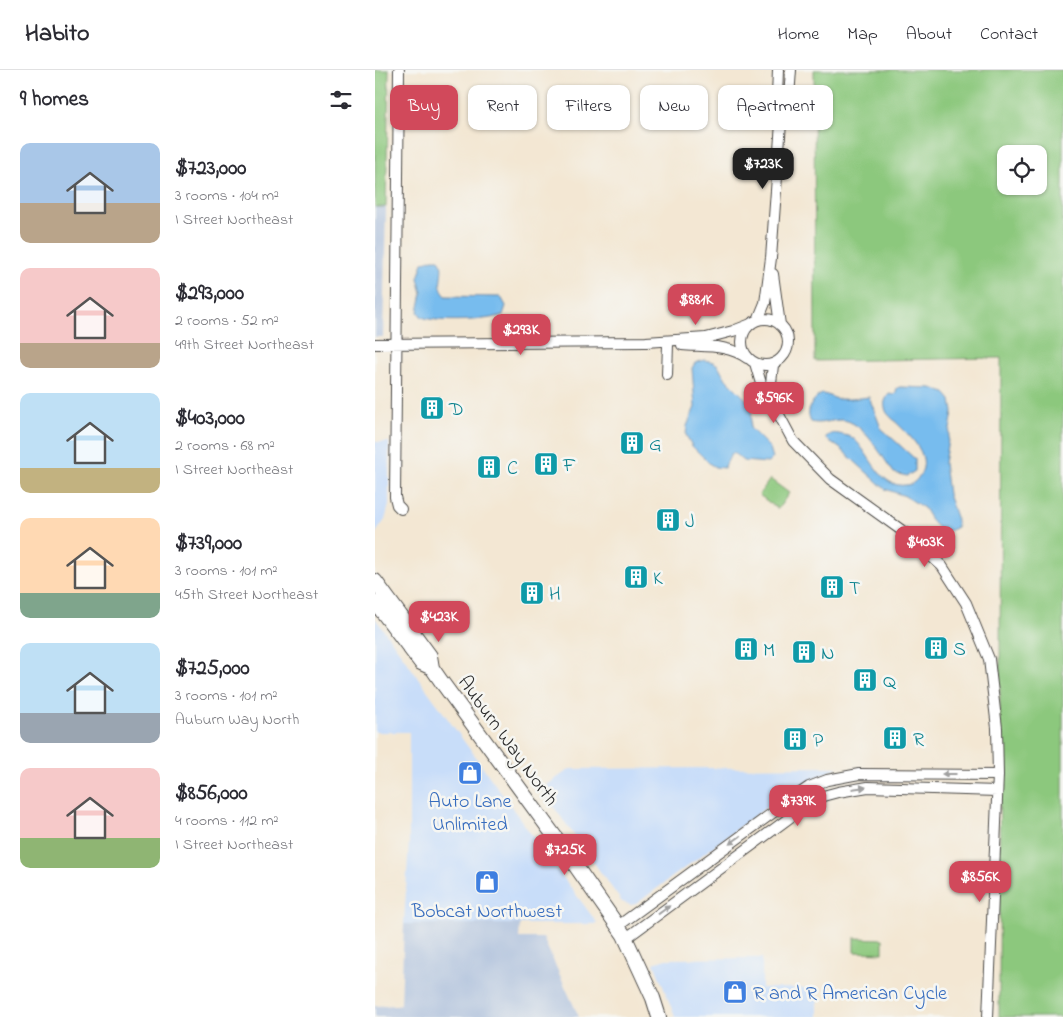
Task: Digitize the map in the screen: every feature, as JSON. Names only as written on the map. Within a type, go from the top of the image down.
[{"type":"main road","name":"Auburn Way North","points":[[375,581],[431,656],[432,666],[618,926],[653,998],[659,1017]]},
{"type":"main road","name":"Auburn Way North","points":[[375,602],[421,663],[432,666]]},
{"type":"street","points":[[399,70],[395,497],[397,505],[401,509]]},
{"type":"street","points":[[777,85],[778,70]]},
{"type":"street","points":[[790,85],[791,70]]},
{"type":"street","points":[[777,412],[767,404],[752,361],[744,352],[742,337],[745,330],[754,322],[765,303],[771,258],[780,130]]},
{"type":"street","points":[[771,258],[780,324]]},
{"type":"street","points":[[375,344],[646,342],[706,338],[766,319],[780,324],[786,331],[789,346],[782,359],[773,365],[762,366],[739,352],[731,350],[646,342]]},
{"type":"street","points":[[667,374],[669,344]]},
{"type":"street","points":[[773,365],[771,383],[777,412],[793,441],[830,479],[904,532],[942,566],[966,602],[989,659],[997,728],[998,775],[989,1017]]},
{"type":"street","points":[[618,926],[809,787],[827,780],[859,774],[998,775]]},
{"type":"street","points":[[625,939],[800,810],[823,796],[868,787],[997,790]]},
{"type":"shaded area","points":[[375,207],[386,207],[383,337],[375,337]]},
{"type":"shaded area","points":[[375,442],[389,442],[389,505],[385,520],[375,534]]},
{"type":"shaded area","points":[[375,618],[598,924],[404,924],[409,841],[409,732],[375,732]]},
{"type":"shaded area","points":[[838,767],[783,795],[636,904],[631,905],[622,902],[541,789],[570,769]]},
{"type":"shaded area","points":[[404,924],[520,924],[519,938],[543,938],[579,1017],[375,1017],[375,1006],[401,1005]]},
{"type":"shaded area","points":[[762,958],[762,988],[818,988],[818,1017],[675,1017],[654,963],[666,959]]},
{"type":"green space","points":[[375,70],[389,70],[386,207],[375,207]]},
{"type":"green space","points":[[814,70],[1063,70],[1063,1017],[999,1017],[1001,358],[815,361],[814,130],[833,130],[833,85],[814,85]]},
{"type":"green space","points":[[770,479],[789,493],[778,509],[759,495]]},
{"type":"green space","points":[[854,938],[883,939],[883,953],[854,952]]},
{"type":"water","points":[[432,259],[439,259],[441,264],[441,287],[446,296],[501,297],[506,306],[503,315],[486,319],[462,320],[438,320],[422,317],[418,312],[422,293],[418,278],[423,263]]},
{"type":"water","points":[[704,360],[718,365],[726,379],[749,402],[752,413],[750,428],[770,448],[773,458],[768,463],[743,461],[734,453],[731,454],[724,468],[715,467],[692,446],[686,435],[687,426],[695,407],[692,368],[695,363]]},
{"type":"water","points":[[897,388],[932,388],[945,393],[951,400],[953,412],[944,463],[948,494],[956,517],[957,527],[949,531],[940,530],[933,523],[924,508],[905,496],[885,489],[841,449],[825,438],[835,433],[852,438],[860,445],[882,476],[897,485],[913,483],[923,469],[920,451],[887,413],[885,405],[889,394],[894,395]]},
{"type":"water","points":[[822,394],[842,399],[869,397],[881,428],[915,459],[915,471],[907,476],[894,473],[871,440],[857,426],[849,422],[841,420],[811,422],[809,410],[815,399]]},
{"type":"place","name":"D","points":[[432,408]]},
{"type":"place","name":"G","points":[[632,443]]},
{"type":"place","name":"F","points":[[546,464]]},
{"type":"place","name":"C","points":[[489,467]]},
{"type":"place","name":"J","points":[[668,520]]},
{"type":"place","name":"K","points":[[636,577]]},
{"type":"place","name":"T","points":[[832,587]]},
{"type":"place","name":"H","points":[[532,593]]},
{"type":"place","name":"S","points":[[936,648]]},
{"type":"place","name":"M","points":[[746,649]]},
{"type":"place","name":"N","points":[[804,652]]},
{"type":"place","name":"Q","points":[[865,680]]},
{"type":"place","name":"R","points":[[895,738]]},
{"type":"place","name":"P","points":[[795,739]]},
{"type":"place","name":"Auto Lane Unlimited","points":[[470,773]]},
{"type":"place","name":"Bobcat Northwest","points":[[487,882]]},
{"type":"place","name":"R and R American Cycle","points":[[735,992]]}]
